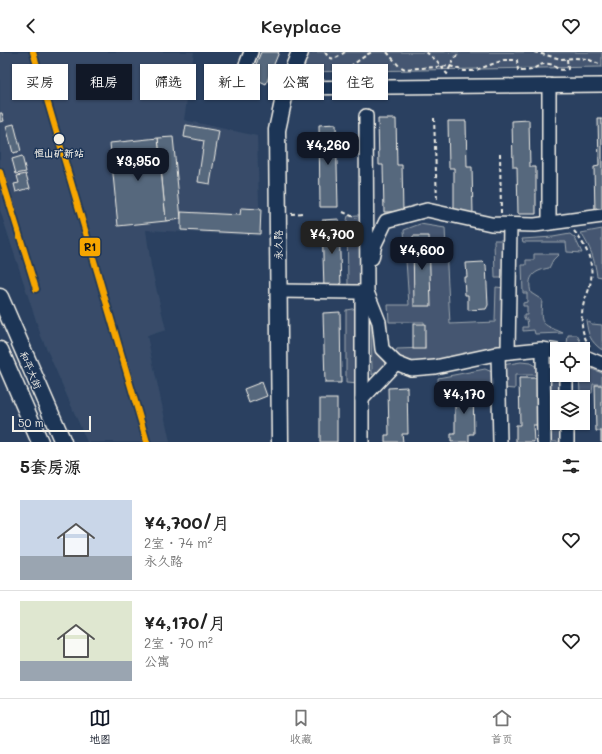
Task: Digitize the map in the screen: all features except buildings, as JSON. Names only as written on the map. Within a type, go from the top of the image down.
[{"type":"main road","name":"永久路","points":[[295,64],[300,52]]},
{"type":"main road","name":"永久路","points":[[280,442],[277,130],[283,100]]},
{"type":"main road","name":"和平大街","points":[[0,297],[63,442]]},
{"type":"main road","name":"和平大街","points":[[0,350],[40,442]]},
{"type":"street","points":[[247,64],[252,52]]},
{"type":"street","points":[[549,223],[550,85]]},
{"type":"street","points":[[324,88],[602,85]]},
{"type":"street","points":[[362,442],[366,116]]},
{"type":"street","points":[[550,350],[503,353],[435,367],[411,369],[396,363],[382,349],[379,322],[364,292],[375,244],[386,221],[427,210],[491,224],[535,225],[602,216]]},
{"type":"street","points":[[500,442],[505,224]]},
{"type":"street","points":[[278,291],[364,292]]},
{"type":"street","points":[[543,350],[544,442]]},
{"type":"street","points":[[590,355],[602,364]]},
{"type":"street","points":[[362,399],[396,363]]},
{"type":"street","points":[[566,430],[567,442]]},
{"type":"path","points":[[326,52],[328,57],[333,59],[339,57],[345,52]]},
{"type":"path","points":[[354,64],[372,52]]},
{"type":"path","points":[[387,52],[399,66],[405,69],[450,66],[464,71],[473,71],[504,60],[517,60],[518,71],[531,70],[539,65],[549,64],[558,69],[564,70],[568,69],[567,59]]},
{"type":"path","points":[[426,52],[437,61],[447,74],[453,60],[460,52]]},
{"type":"path","points":[[534,52],[561,59],[587,59],[602,65]]},
{"type":"path","points":[[434,118],[437,212]]},
{"type":"path","points":[[500,153],[505,224]]},
{"type":"path","points":[[566,221],[581,239],[590,258],[592,272],[590,286],[582,309],[581,319],[588,342]]},
{"type":"shaded area","points":[[0,52],[194,52],[192,64],[140,64],[140,100],[187,100],[184,120],[257,136],[260,236],[146,230],[151,266],[166,330],[147,336],[170,442],[87,442],[41,336],[0,210]]},
{"type":"shaded area","points":[[305,52],[602,52],[602,67],[388,71],[388,64],[332,64],[332,71],[324,72],[324,64],[301,64]]},
{"type":"shaded area","points":[[362,215],[365,290],[351,290],[348,285],[347,220],[348,216]]},
{"type":"shaded area","points":[[420,224],[445,228],[450,324],[495,322],[496,287],[505,288],[505,349],[412,365],[394,354],[397,349],[425,348],[424,322],[389,322],[388,305],[409,305],[404,230]]},
{"type":"shaded area","points":[[602,229],[602,277],[597,276],[592,253],[581,233]]},
{"type":"shaded area","points":[[570,234],[575,238],[582,253],[567,252],[566,242],[523,242],[522,239],[553,237]]},
{"type":"shaded area","points":[[494,240],[504,240],[505,278],[495,278]]},
{"type":"shaded area","points":[[534,254],[559,254],[553,260],[549,268],[543,269],[532,276],[530,287],[531,293],[542,300],[541,314],[543,322],[563,333],[535,334],[534,330],[523,331],[523,327],[528,327],[527,319],[524,319],[524,315],[527,315],[527,306],[523,306],[523,303],[527,302],[527,293],[523,293],[522,265],[526,265],[526,260],[534,260]]},
{"type":"shaded area","points":[[358,308],[359,384],[346,383],[346,310]]},
{"type":"shaded area","points":[[371,317],[380,353],[386,366],[372,375]]},
{"type":"shaded area","points":[[586,320],[592,324],[602,325],[602,350],[590,337]]},
{"type":"shaded area","points":[[568,335],[577,335],[581,342],[567,342]]},
{"type":"shaded area","points":[[550,346],[550,349],[518,347]]},
{"type":"shaded area","points":[[521,362],[530,363],[537,367],[538,375],[515,375],[515,389],[503,388],[502,365]]},
{"type":"shaded area","points":[[550,363],[550,382],[563,382],[563,390],[550,390],[550,430],[564,430],[564,442],[547,442],[547,366]]},
{"type":"shaded area","points":[[590,368],[602,373],[602,384],[593,384],[592,393],[590,393],[590,390],[580,390],[579,382],[590,382]]},
{"type":"shaded area","points":[[485,369],[492,372],[492,392],[439,396],[438,378]]},
{"type":"transit line","name":"R1","points":[[33,52],[147,442]]},
{"type":"transit line","name":"R1","points":[[0,172],[36,289]]},
{"type":"place","name":"恒山矿新站","points":[[59,139]]}]
